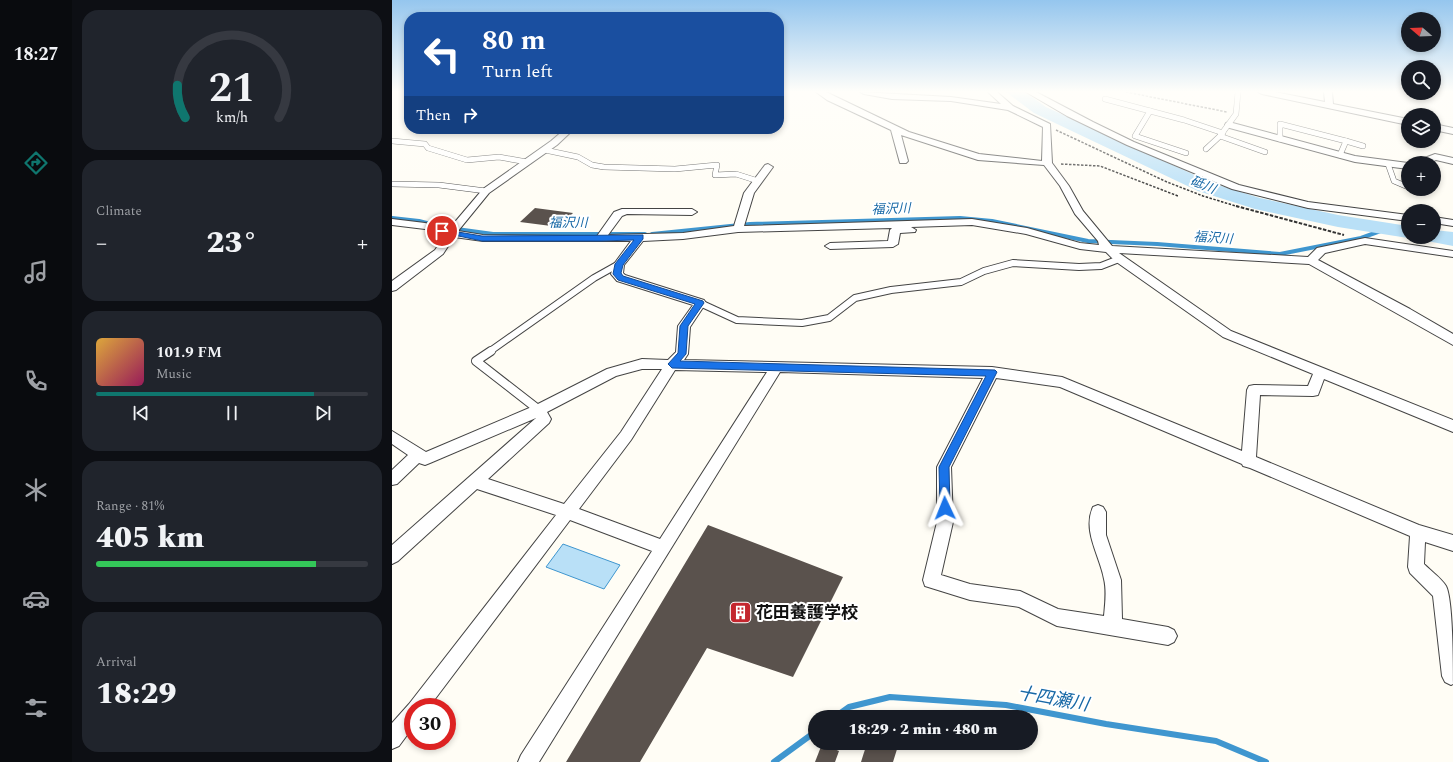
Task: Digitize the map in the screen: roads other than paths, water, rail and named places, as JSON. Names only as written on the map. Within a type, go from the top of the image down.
[{"type":"street","points":[[892,128],[978,158],[1044,163],[1064,186],[1079,212],[1119,259],[1227,334],[1453,426]]},
{"type":"street","points":[[1044,163],[1047,128]]},
{"type":"street","points":[[1098,128],[1167,160],[1250,191],[1320,207],[1401,217]]},
{"type":"street","points":[[1238,128],[1365,161],[1401,165]]},
{"type":"street","points":[[895,129],[902,161]]},
{"type":"street","points":[[1441,129],[1453,131]]},
{"type":"street","points":[[392,287],[439,252],[456,226],[486,191],[545,150],[564,134]]},
{"type":"street","points":[[1441,158],[1453,161]]},
{"type":"street","points":[[738,229],[750,193],[768,167]]},
{"type":"street","points":[[600,239],[618,214],[626,211],[692,212]]},
{"type":"street","points":[[1441,221],[1453,223]]},
{"type":"street","points":[[392,222],[425,226],[452,233],[482,238],[600,239],[683,236],[738,229],[972,222],[998,225],[1080,246],[1105,244],[1159,251],[1311,261],[1406,312],[1453,340]]},
{"type":"street","points":[[830,246],[893,244],[895,230],[926,229],[935,222]]},
{"type":"street","points":[[423,698],[626,436],[672,364],[682,354],[684,326],[700,303],[621,278],[617,274],[619,264],[640,237]]},
{"type":"street","points":[[1279,258],[1365,241],[1453,254]]},
{"type":"street","points":[[1311,261],[1321,250]]},
{"type":"street","points":[[392,437],[418,456],[425,459],[539,410],[612,372],[642,364],[992,372],[1062,382],[1248,462],[1418,532],[1453,543]]},
{"type":"street","points":[[528,762],[777,367]]},
{"type":"street","points":[[992,372],[944,467],[945,522],[931,580],[970,592],[1020,599],[1057,617],[1168,636]]},
{"type":"street","points":[[1248,462],[1254,390],[1312,391],[1320,372]]},
{"type":"street","points":[[392,556],[544,419],[539,410]]},
{"type":"street","points":[[392,479],[418,456]]},
{"type":"street","points":[[474,481],[567,512],[664,548]]},
{"type":"street","points":[[1098,512],[1098,534],[1113,580],[1113,626]]},
{"type":"street","points":[[1418,532],[1416,567],[1441,592],[1451,676]]},
{"type":"street","points":[[392,739],[404,724]]},
{"type":"lane","points":[[1141,128],[1135,136],[1186,153]]},
{"type":"lane","points":[[1200,128],[1265,152]]},
{"type":"lane","points":[[1206,149],[1222,135],[1227,128]]},
{"type":"lane","points":[[1280,128],[1280,139]]},
{"type":"lane","points":[[1294,128],[1363,146]]},
{"type":"lane","points":[[392,141],[425,144],[428,148],[467,160],[499,157],[527,162]]},
{"type":"lane","points":[[1340,155],[1346,141]]},
{"type":"lane","points":[[545,150],[578,157],[592,165],[604,167],[674,169],[717,165],[715,174],[736,174],[758,181]]},
{"type":"lane","points":[[1388,164],[1394,181],[1401,184]]},
{"type":"lane","points":[[392,184],[420,183],[458,186],[486,191]]},
{"type":"lane","points":[[700,303],[737,320],[802,323],[829,318],[855,298],[891,290],[961,282],[984,270],[1013,263],[1079,268],[1101,266],[1119,259]]},
{"type":"lane","points":[[539,410],[476,362],[594,278],[619,264]]},
{"type":"water","points":[[563,544],[620,565],[604,589],[546,567]]},
{"type":"waterway","name":"砥川","points":[[1078,128],[1205,187],[1255,203],[1338,221],[1401,231]]},
{"type":"waterway","name":"福沢川","points":[[392,218],[419,221],[442,227],[493,234],[645,234]]},
{"type":"waterway","name":"福沢川","points":[[652,234],[750,224],[960,218],[992,221],[1088,241],[1157,244],[1280,254],[1361,238],[1386,229]]},
{"type":"waterway","name":"砥川","points":[[1441,237],[1453,239]]},
{"type":"waterway","name":"十四瀬川","points":[[845,710],[849,707],[890,697],[1006,705],[1032,710]]},
{"type":"waterway","name":"十四瀬川","points":[[1038,711],[1106,724],[1216,741],[1266,762]]},
{"type":"waterway","name":"十四瀬川","points":[[774,762],[808,737]]},
{"type":"place","name":"花田養護学校","points":[[741,613]]}]
